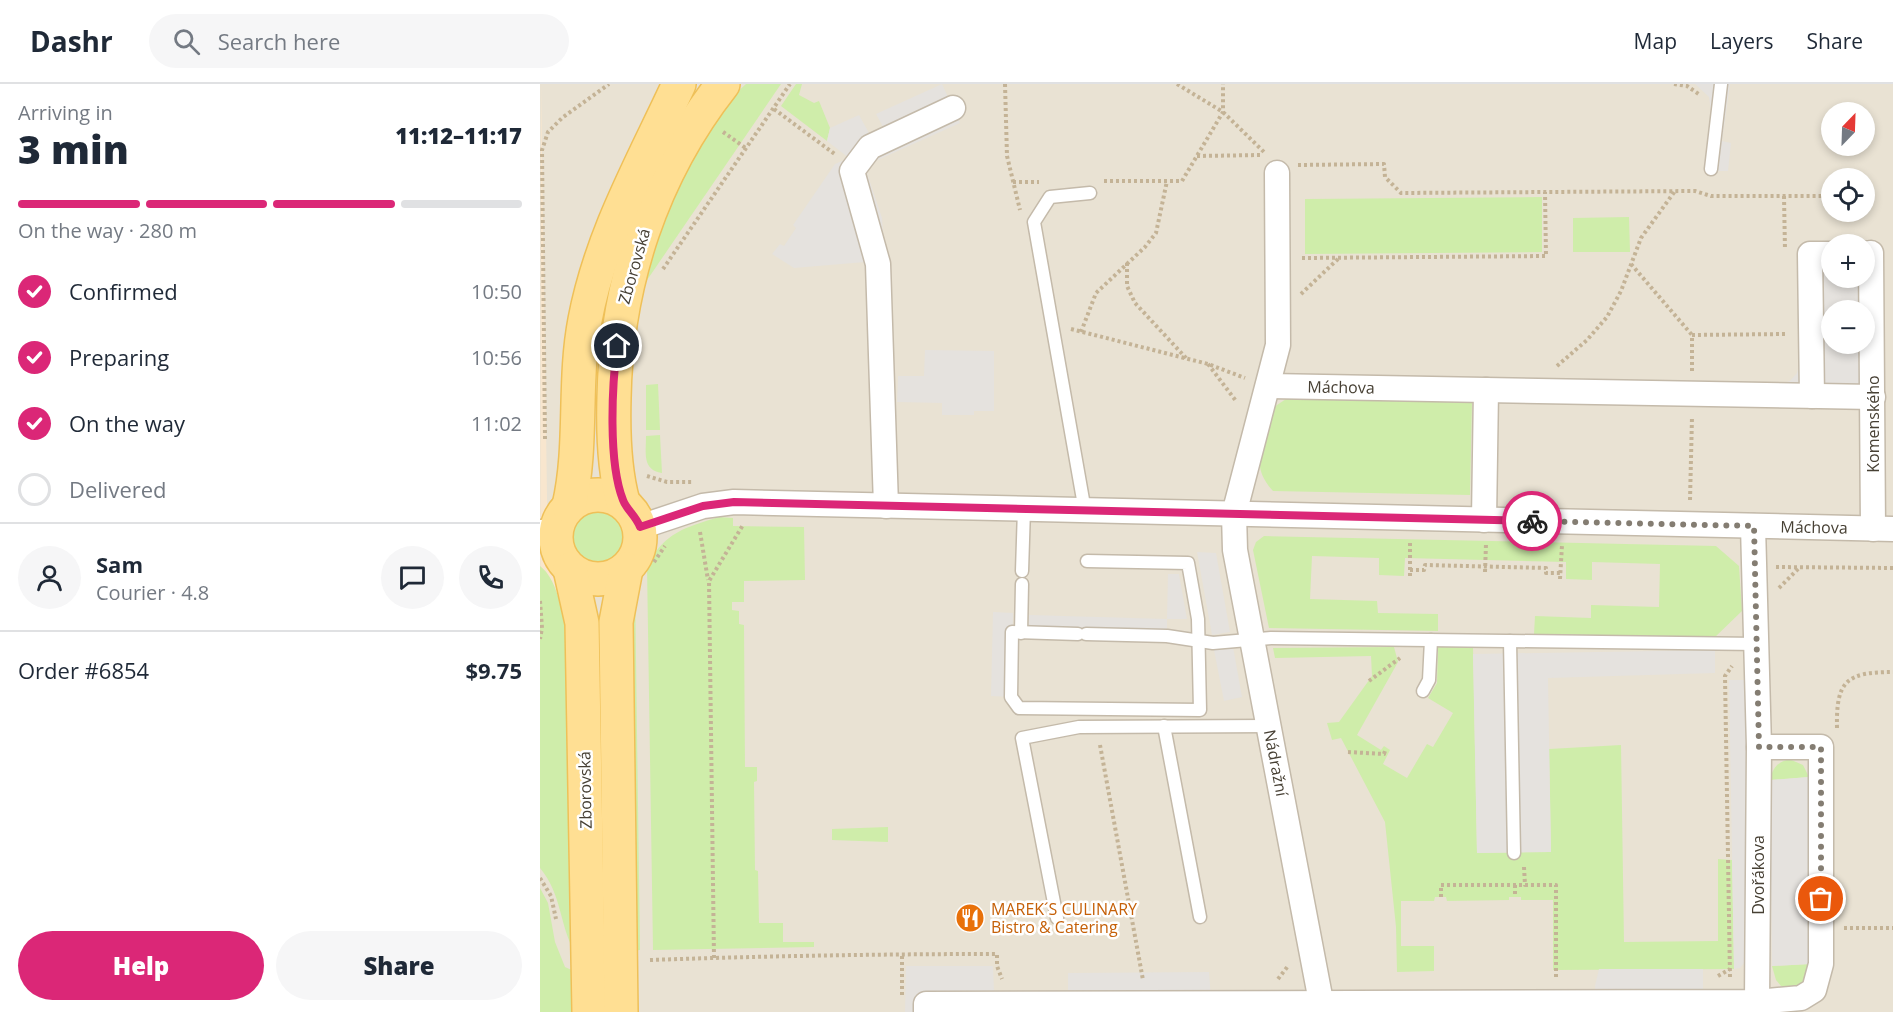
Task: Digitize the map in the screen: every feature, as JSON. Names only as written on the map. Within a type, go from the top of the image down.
[{"type":"main road","name":"Zborovská","points":[[555,523],[576,464],[579,365],[584,322],[596,270],[630,181],[679,84]]},
{"type":"main road","name":"Zborovská","points":[[632,515],[616,465],[613,417],[619,323],[628,278],[641,236],[676,154],[698,116],[723,84]]},
{"type":"main road","points":[[595,494],[607,495],[632,515],[639,568],[615,576],[596,579],[582,576],[570,569],[559,552],[555,523],[581,498],[595,494]]},
{"type":"main road","name":"Zborovská","points":[[621,1012],[616,622],[639,568]]},
{"type":"main road","name":"Zborovská","points":[[570,569],[582,622],[589,1012]]},
{"type":"street","points":[[886,506],[878,264],[852,171],[870,147],[953,108]]},
{"type":"street","points":[[1234,514],[1278,345],[1276,163]]},
{"type":"street","points":[[1812,396],[1810,254],[1821,254]]},
{"type":"street","name":"Komenského","points":[[1871,288],[1873,397],[1883,529]]},
{"type":"street","name":"Máchova","points":[[1268,386],[1873,397]]},
{"type":"street","points":[[1485,528],[1486,390]]},
{"type":"street","name":"Máchova","points":[[632,515],[726,503],[1234,514],[1485,528],[1754,526],[1883,529]]},
{"type":"street","name":"Nádražní","points":[[1234,514],[1235,550],[1322,1008]]},
{"type":"street","name":"Dvořákova","points":[[1754,526],[1759,747],[1757,1002]]},
{"type":"street","points":[[926,1012],[926,1004],[1143,1003],[1322,1008],[1757,1002],[1801,998],[1814,990],[1821,964],[1821,747],[1759,747]]},
{"type":"lane","points":[[1711,169],[1721,84]]},
{"type":"lane","points":[[1084,511],[1034,222],[1050,197],[1090,193]]},
{"type":"lane","points":[[1022,571],[1023,509]]},
{"type":"lane","points":[[1087,561],[1188,563],[1198,619],[1198,641],[1200,710],[1019,708],[1011,697],[1012,632],[1167,636],[1198,641],[1213,643],[1252,639],[1431,644],[1510,641],[1756,644]]},
{"type":"lane","points":[[1021,633],[1022,584]]},
{"type":"lane","points":[[1510,641],[1514,853]]},
{"type":"lane","points":[[1423,691],[1429,680],[1431,644]]},
{"type":"lane","points":[[1164,726],[1200,917]]},
{"type":"lane","points":[[1057,918],[1022,738],[1079,727],[1269,726]]},
{"type":"path","points":[[545,440],[541,151],[549,132],[562,118],[609,84]]},
{"type":"path","points":[[1177,84],[1223,112],[1276,163]]},
{"type":"path","points":[[1099,181],[1182,181],[1223,112],[1223,84]]},
{"type":"path","points":[[774,109],[827,146],[852,171]]},
{"type":"path","points":[[718,129],[747,149]]},
{"type":"path","points":[[1197,156],[1276,163],[1384,164],[1384,177],[1401,193],[1695,191],[1711,196],[1821,196]]},
{"type":"path","points":[[1082,332],[1096,292],[1145,247],[1156,233],[1167,181]]},
{"type":"path","points":[[1013,182],[1043,182]]},
{"type":"path","points":[[1542,391],[1542,379],[1587,340],[1606,317],[1641,238],[1675,191]]},
{"type":"path","points":[[1278,258],[1546,256],[1545,192]]},
{"type":"path","points":[[1278,316],[1340,257]]},
{"type":"path","points":[[1127,263],[1127,286],[1135,303],[1187,359]]},
{"type":"path","points":[[1631,264],[1692,335]]},
{"type":"path","points":[[1053,331],[1069,329],[1208,364],[1268,386]]},
{"type":"path","points":[[1208,364],[1235,397],[1239,409]]},
{"type":"path","points":[[709,581],[743,526],[743,520]]},
{"type":"path","points":[[696,529],[699,528],[709,581],[714,958]]},
{"type":"path","points":[[1485,528],[1485,569]]},
{"type":"path","points":[[1410,536],[1410,576]]},
{"type":"path","points":[[1410,570],[1424,570],[1425,565],[1485,569],[1546,568],[1546,573],[1560,576],[1562,539]]},
{"type":"path","points":[[639,568],[670,540]]},
{"type":"path","points":[[1755,566],[1893,568]]},
{"type":"path","points":[[1774,593],[1800,567]]},
{"type":"path","points":[[540,601],[542,628],[540,639]]},
{"type":"path","points":[[1368,681],[1397,659],[1431,644]]},
{"type":"path","points":[[1097,727],[1143,972],[1143,1003]]},
{"type":"path","points":[[1831,730],[1837,730]]},
{"type":"path","points":[[1348,752],[1384,754],[1385,751]]},
{"type":"path","points":[[1514,853],[1524,853],[1525,885]]},
{"type":"path","points":[[1441,897],[1441,885],[1556,885],[1556,986]]},
{"type":"path","points":[[1515,885],[1515,897]]},
{"type":"path","points":[[1838,928],[1893,928]]},
{"type":"path","points":[[646,951],[647,969]]},
{"type":"path","points":[[654,960],[822,954],[997,954],[997,966],[1007,992],[1007,1003]]},
{"type":"path","points":[[902,954],[902,1002]]},
{"type":"path","points":[[1271,983],[1285,973],[1288,963]]},
{"type":"shaded area","points":[[540,84],[1893,84],[1893,1012],[540,1012]]},
{"type":"shaded area","points":[[541,84],[548,565],[570,605],[540,847]]},
{"type":"shaded area","points":[[942,84],[960,123],[871,163],[867,173],[882,218],[885,263],[865,262],[794,268],[772,254],[780,244],[784,246],[796,228],[793,225],[835,164],[849,158],[827,141],[830,128],[859,115],[869,133],[883,127],[876,114]]},
{"type":"shaded area","points":[[1695,84],[1730,84],[1722,141],[1731,143],[1728,171],[1718,171],[1704,166],[1711,112],[1709,97]]},
{"type":"shaded area","points":[[1875,249],[1882,249],[1884,388],[1778,385],[1790,381],[1797,373],[1800,362],[1798,251],[1821,250],[1821,288],[1875,288]]},
{"type":"shaded area","points":[[925,350],[994,351],[994,411],[974,411],[974,415],[942,415],[942,403],[897,402],[898,376],[924,376]]},
{"type":"shaded area","points":[[1197,552],[1216,553],[1230,632],[1212,635]]},
{"type":"shaded area","points":[[1168,574],[1179,574],[1187,619],[1167,619]]},
{"type":"shaded area","points":[[993,612],[1013,613],[1011,697],[991,696]]},
{"type":"shaded area","points":[[1029,615],[1167,619],[1167,636],[1028,632]]},
{"type":"shaded area","points":[[1233,647],[1242,697],[1224,701],[1214,650]]},
{"type":"shaded area","points":[[1715,650],[1715,673],[1548,678],[1551,852],[1477,853],[1473,654]]},
{"type":"shaded area","points":[[1729,680],[1746,680],[1749,946],[1744,963],[1740,968],[1734,969]]},
{"type":"shaded area","points":[[1809,777],[1810,964],[1772,966],[1770,780]]},
{"type":"shaded area","points":[[906,966],[993,966],[994,992],[1068,992],[1068,973],[1209,972],[1212,1012],[905,1012]]},
{"type":"shaded area","points":[[1599,969],[1703,969],[1703,1012],[1596,1012],[1595,986]]},
{"type":"green space","points":[[746,84],[781,84],[643,286],[647,254],[680,171],[735,94]]},
{"type":"green space","points":[[796,84],[802,84],[799,95],[814,103],[819,101],[830,128],[827,141],[781,106]]},
{"type":"green space","points":[[1542,197],[1542,252],[1305,254],[1305,199]]},
{"type":"green space","points":[[1629,217],[1630,252],[1573,252],[1573,218]]},
{"type":"green space","points":[[658,384],[660,430],[646,430],[646,385]]},
{"type":"green space","points":[[1286,399],[1472,401],[1470,495],[1273,491],[1265,481],[1259,461],[1262,440],[1274,407]]},
{"type":"green space","points":[[660,435],[662,473],[651,468],[646,460],[646,436]]},
{"type":"green space","points":[[598,506],[615,511],[620,515],[624,520],[629,537],[624,554],[620,559],[615,563],[598,568],[581,563],[576,559],[572,554],[567,537],[572,520],[576,515],[581,511]]},
{"type":"green space","points":[[719,517],[733,518],[733,526],[804,527],[805,580],[744,581],[744,602],[732,602],[732,610],[739,611],[739,624],[744,625],[745,767],[757,767],[757,781],[754,782],[755,870],[758,871],[759,923],[783,923],[783,942],[814,942],[814,947],[653,950],[647,566],[668,538],[686,528]]},
{"type":"green space","points":[[1264,536],[1716,546],[1739,566],[1742,611],[1714,638],[1534,634],[1535,616],[1591,618],[1591,605],[1659,607],[1660,564],[1592,562],[1592,580],[1566,579],[1566,562],[1405,558],[1404,576],[1379,575],[1379,558],[1312,556],[1310,599],[1377,601],[1378,613],[1438,614],[1438,631],[1269,628],[1253,550],[1256,542]]},
{"type":"green space","points":[[540,566],[551,578],[566,628],[575,953],[557,899],[540,868]]},
{"type":"green space","points":[[635,585],[640,950],[630,951],[625,608]]},
{"type":"green space","points":[[1394,647],[1398,662],[1357,735],[1381,750],[1384,746],[1390,750],[1383,764],[1407,778],[1427,744],[1433,747],[1453,713],[1428,698],[1437,683],[1438,647],[1473,647],[1477,853],[1551,852],[1549,749],[1621,745],[1624,942],[1718,941],[1718,859],[1732,860],[1734,969],[1553,970],[1553,900],[1521,900],[1521,897],[1509,897],[1509,900],[1447,901],[1446,897],[1435,897],[1434,901],[1401,901],[1401,946],[1434,946],[1434,971],[1397,972],[1396,927],[1385,822],[1341,738],[1332,740],[1327,723],[1339,722],[1372,676],[1371,656],[1275,658],[1273,648]]},
{"type":"green space","points":[[1789,759],[1803,765],[1809,777],[1770,780],[1776,766]]},
{"type":"green space","points":[[888,827],[888,842],[832,840],[832,829]]},
{"type":"green space","points":[[540,888],[548,903],[555,942],[565,967],[576,972],[576,1012],[540,1012]]},
{"type":"green space","points":[[1810,964],[1804,983],[1789,988],[1781,986],[1776,980],[1772,966]]},
{"type":"way so far","points":[[1532,521],[1754,526],[1759,747],[1821,747],[1821,899]]},
{"type":"place","name":"MAREK´S CULINARY Bistro & Catering","points":[[970,918]]},
{"type":"route","points":[[617,346],[613,417],[618,484],[623,502],[632,511],[640,527],[703,506],[734,502],[1532,521]]}]
